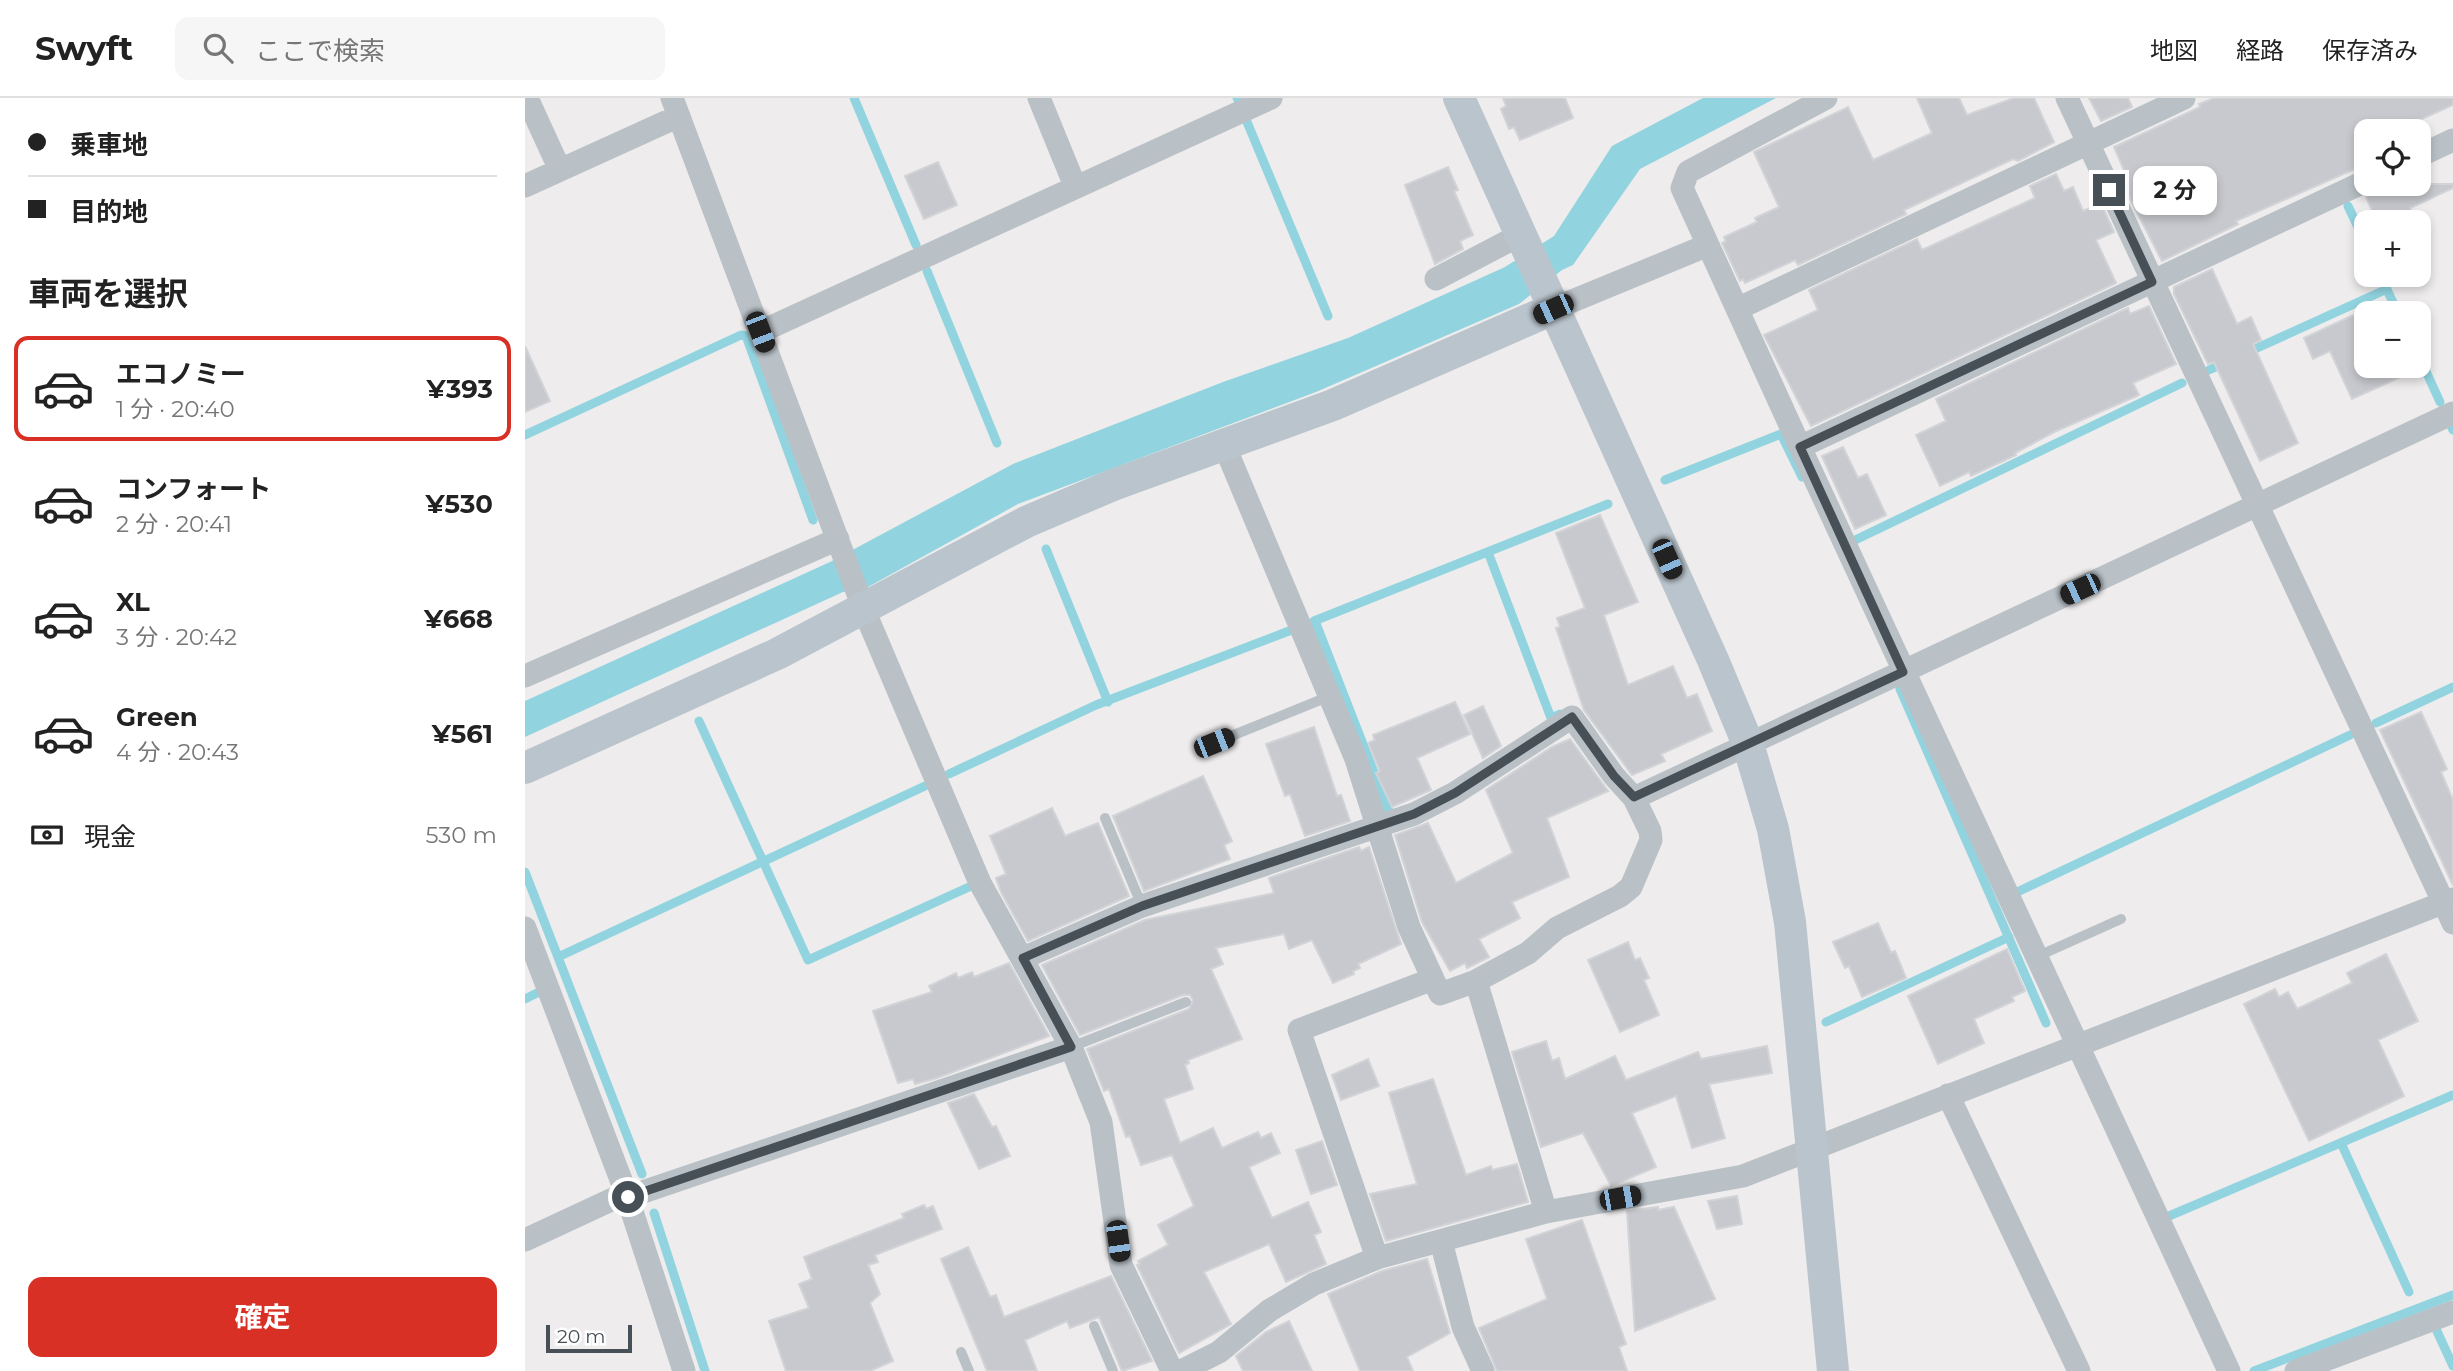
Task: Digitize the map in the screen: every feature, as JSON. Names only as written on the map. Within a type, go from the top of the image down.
[{"type":"street","points":[[527,98],[560,170]]},
{"type":"street","points":[[1038,98],[1075,186]]},
{"type":"street","points":[[760,332],[1271,98]]},
{"type":"street","points":[[1459,98],[1748,744],[1773,829],[1790,922],[1833,1371]]},
{"type":"street","points":[[1826,98],[1688,172],[1682,188],[1903,672],[2077,1043],[2221,1368]]},
{"type":"street","points":[[1181,1371],[1223,1361],[1270,1310],[1314,1284],[1377,1258],[1546,1212],[1743,1176],[2077,1043],[2450,908],[2257,505],[2067,98]]},
{"type":"street","points":[[1737,309],[2184,98]]},
{"type":"street","points":[[525,186],[560,170],[675,107],[861,602],[980,883],[1071,1047],[1101,1122],[1121,1265],[1172,1371]]},
{"type":"street","points":[[2431,150],[2453,139]]},
{"type":"street","points":[[1800,447],[2354,187]]},
{"type":"street","points":[[1436,279],[1520,235]]},
{"type":"street","points":[[525,768],[777,654],[861,602],[1025,522],[1113,485],[1226,447],[1333,405],[1549,300],[1707,245]]},
{"type":"street","points":[[1634,797],[2453,414]]},
{"type":"street","points":[[1023,958],[1142,906],[1378,828],[1414,814],[1455,793],[1572,717],[1614,776],[1634,797],[1650,831],[1651,840],[1631,887],[1620,897],[1557,928],[1528,953],[1476,981],[1440,994],[1409,927],[1378,828],[1356,759],[1226,447]]},
{"type":"street","points":[[525,677],[839,544]]},
{"type":"street","points":[[525,928],[627,1195],[684,1371]]},
{"type":"street","points":[[1377,1258],[1299,1030],[1433,979]]},
{"type":"street","points":[[1476,981],[1546,1212]]},
{"type":"street","points":[[525,1240],[627,1195],[1071,1047]]},
{"type":"street","points":[[1948,1095],[2079,1371]]},
{"type":"street","points":[[1441,1241],[1463,1327],[1483,1371]]},
{"type":"street","points":[[2295,1371],[2453,1312]]},
{"type":"lane","points":[[1214,743],[1330,696]]},
{"type":"lane","points":[[1105,818],[1142,906]]},
{"type":"lane","points":[[2036,957],[2121,919]]},
{"type":"lane","points":[[1071,1047],[1186,1002]]},
{"type":"lane","points":[[1094,1326],[1114,1371]]},
{"type":"lane","points":[[961,1352],[968,1371]]},
{"type":"water","points":[[1703,98],[1776,98],[1640,169],[1573,265],[1562,270],[1519,304],[1316,392],[1018,504],[868,587],[843,592],[525,737],[525,701],[830,562],[1013,464],[1223,382],[1348,338],[1505,267],[1554,236],[1612,146]]},
{"type":"building","points":[[1503,98],[1565,98],[1573,118],[1520,140],[1514,127],[1509,129],[1501,109],[1506,106]]},
{"type":"building","points":[[1917,98],[1959,98],[1967,115],[2014,98],[2034,98],[2054,142],[2018,161],[2013,159],[1904,210],[1906,214],[1798,265],[1795,260],[1745,283],[1743,279],[1740,281],[1722,243],[1726,241],[1724,237],[1757,222],[1755,218],[1779,207],[1754,152],[1848,107],[1873,160],[1932,133]]},
{"type":"building","points":[[2089,98],[2128,98],[2132,107],[2101,121]]},
{"type":"building","points":[[2214,98],[2453,98],[2453,105],[2422,119],[2354,119],[2354,169],[2236,221],[2238,224],[2162,261],[2126,191],[2129,190],[2123,176],[2126,175],[2114,147],[2200,107],[2199,104]]},
{"type":"building","points":[[938,162],[957,205],[924,219],[905,176]]},
{"type":"building","points":[[1448,167],[1458,190],[1454,191],[1473,235],[1460,241],[1463,249],[1435,264],[1405,185]]},
{"type":"building","points":[[2056,174],[2064,191],[2073,187],[2083,211],[2101,203],[2114,232],[2096,240],[2116,283],[1811,426],[1764,335],[1818,310],[1809,290],[1917,239],[1922,250],[2035,198],[2030,186]]},
{"type":"building","points":[[2431,184],[2453,184],[2453,188],[2410,208],[2411,210],[2372,210],[2366,197],[2431,196]]},
{"type":"building","points":[[2212,269],[2237,324],[2251,317],[2261,340],[2253,344],[2298,443],[2260,461],[2214,362],[2208,364],[2174,294],[2174,287]]},
{"type":"building","points":[[2149,306],[2176,364],[2133,383],[2139,395],[2054,432],[2015,453],[2016,455],[1971,476],[1969,472],[1940,486],[1916,435],[1946,421],[1936,399],[2128,308],[2130,314]]},
{"type":"building","points":[[2354,315],[2354,378],[2398,378],[2352,399],[2330,351],[2313,359],[2304,338]]},
{"type":"building","points":[[525,346],[550,401],[525,412]]},
{"type":"building","points":[[1843,447],[1858,478],[1867,474],[1886,515],[1855,529],[1822,456]]},
{"type":"building","points":[[1600,515],[1638,602],[1604,615],[1628,685],[1673,666],[1687,698],[1697,694],[1712,731],[1661,754],[1665,761],[1632,775],[1584,710],[1556,628],[1560,627],[1557,618],[1585,608],[1556,533]]},
{"type":"building","points":[[1455,702],[1470,734],[1417,758],[1431,790],[1392,807],[1376,773],[1380,771],[1368,743],[1375,740],[1373,735]]},
{"type":"building","points":[[1483,706],[1501,746],[1483,758],[1464,715]]},
{"type":"building","points":[[2421,712],[2447,769],[2441,772],[2453,800],[2453,885],[2380,730]]},
{"type":"building","points":[[1314,727],[1337,796],[1341,795],[1350,821],[1305,836],[1290,794],[1285,796],[1266,744]]},
{"type":"building","points":[[1570,739],[1608,791],[1547,818],[1569,877],[1512,902],[1520,918],[1479,939],[1489,957],[1467,968],[1465,963],[1450,971],[1422,922],[1395,835],[1428,823],[1456,883],[1513,853],[1486,790],[1552,747]]},
{"type":"building","points":[[1203,776],[1232,841],[1224,845],[1230,859],[1144,891],[1113,816]]},
{"type":"building","points":[[1052,808],[1065,836],[1098,823],[1129,896],[1028,941],[1001,892],[996,878],[1006,874],[990,836]]},
{"type":"building","points":[[1359,847],[1361,851],[1369,847],[1401,944],[1358,964],[1360,968],[1353,971],[1354,974],[1333,983],[1312,940],[1289,949],[1284,934],[1216,948],[1223,964],[1211,969],[1242,1039],[1188,1060],[1189,1063],[1185,1065],[1193,1089],[1164,1099],[1180,1143],[1213,1128],[1222,1148],[1258,1132],[1261,1138],[1271,1133],[1280,1153],[1249,1167],[1272,1218],[1308,1202],[1321,1232],[1314,1235],[1326,1264],[1286,1282],[1269,1244],[1204,1272],[1231,1324],[1179,1353],[1137,1265],[1140,1264],[1138,1261],[1168,1245],[1158,1225],[1194,1206],[1172,1155],[1141,1165],[1130,1136],[1126,1137],[1109,1089],[1104,1091],[1087,1049],[1189,1009],[1193,1000],[1190,995],[1183,995],[1080,1035],[1042,965],[1145,920],[1274,893],[1269,878]]},
{"type":"building","points":[[1878,923],[1891,953],[1895,951],[1906,978],[1862,997],[1849,966],[1845,968],[1833,942]]},
{"type":"building","points":[[1628,942],[1635,960],[1640,958],[1649,978],[1644,980],[1659,1015],[1620,1032],[1588,960]]},
{"type":"building","points":[[2007,949],[2025,991],[2012,997],[2014,1001],[1974,1019],[1984,1043],[1938,1064],[1908,996]]},
{"type":"building","points":[[2386,954],[2418,1021],[2378,1040],[2404,1096],[2309,1141],[2244,1004],[2275,989],[2279,997],[2288,992],[2297,1009],[2352,983],[2347,973]]},
{"type":"building","points":[[1009,963],[1049,1036],[937,1078],[915,1084],[913,1079],[898,1083],[873,1011],[932,992],[929,986],[956,973],[958,978],[972,972],[974,977]]},
{"type":"building","points":[[1546,1041],[1552,1061],[1559,1058],[1565,1079],[1615,1056],[1626,1080],[1698,1052],[1701,1059],[1767,1046],[1772,1073],[1709,1084],[1725,1138],[1692,1148],[1676,1096],[1632,1113],[1656,1167],[1611,1186],[1583,1133],[1541,1147],[1512,1052]]},
{"type":"building","points":[[1368,1059],[1379,1086],[1341,1100],[1332,1075]]},
{"type":"building","points":[[1433,1079],[1466,1175],[1491,1166],[1492,1170],[1517,1164],[1528,1202],[1386,1241],[1370,1194],[1417,1184],[1389,1093]]},
{"type":"building","points":[[974,1094],[992,1127],[996,1126],[1010,1156],[979,1169],[948,1103]]},
{"type":"building","points":[[1322,1141],[1337,1185],[1311,1194],[1296,1150]]},
{"type":"building","points":[[1737,1196],[1742,1224],[1717,1229],[1708,1201]]},
{"type":"building","points":[[924,1205],[926,1209],[933,1206],[942,1229],[875,1255],[878,1262],[868,1265],[880,1294],[870,1303],[893,1361],[870,1371],[786,1371],[769,1321],[809,1308],[799,1284],[812,1279],[804,1257],[904,1218],[902,1214]]},
{"type":"building","points":[[1658,1207],[1658,1210],[1674,1207],[1715,1299],[1635,1331],[1627,1211]]},
{"type":"building","points":[[1582,1220],[1626,1344],[1619,1347],[1627,1371],[1497,1371],[1479,1328],[1547,1299],[1526,1239]]},
{"type":"building","points":[[968,1247],[990,1297],[996,1295],[1004,1317],[1111,1276],[1152,1361],[1122,1371],[1099,1317],[1070,1328],[1067,1321],[1025,1340],[1037,1371],[987,1371],[941,1259]]},
{"type":"building","points":[[1427,1259],[1450,1333],[1407,1357],[1413,1371],[1360,1371],[1328,1294],[1382,1271]]},
{"type":"building","points":[[1289,1321],[1312,1371],[1243,1371],[1236,1356],[1266,1332]]},
{"type":"waterway","points":[[854,98],[916,245]]},
{"type":"waterway","points":[[1247,122],[1328,316]]},
{"type":"waterway","points":[[2348,206],[2354,219]]},
{"type":"waterway","points":[[927,271],[997,443]]},
{"type":"waterway","points":[[2386,287],[2392,301]]},
{"type":"waterway","points":[[2246,353],[2387,289]]},
{"type":"waterway","points":[[525,435],[741,335],[746,336],[813,520]]},
{"type":"waterway","points":[[2209,370],[2227,362]]},
{"type":"waterway","points":[[2429,378],[2440,402]]},
{"type":"waterway","points":[[1851,542],[2182,383]]},
{"type":"waterway","points":[[1665,480],[1781,434],[1802,477]]},
{"type":"waterway","points":[[1314,621],[1608,504]]},
{"type":"waterway","points":[[1046,549],[1108,702]]},
{"type":"waterway","points":[[1488,552],[1551,718],[1560,714]]},
{"type":"waterway","points":[[1315,621],[1389,811]]},
{"type":"waterway","points":[[949,774],[1096,705],[1289,631]]},
{"type":"waterway","points":[[2376,723],[2453,687]]},
{"type":"waterway","points":[[1900,689],[2046,1023]]},
{"type":"waterway","points":[[699,721],[808,960],[969,887]]},
{"type":"waterway","points":[[2013,894],[2350,735]]},
{"type":"waterway","points":[[558,957],[925,786]]},
{"type":"waterway","points":[[525,872],[642,1174]]},
{"type":"waterway","points":[[1826,1022],[2009,937]]},
{"type":"waterway","points":[[525,999],[537,993]]},
{"type":"waterway","points":[[2169,1216],[2453,1095]]},
{"type":"waterway","points":[[2341,1143],[2409,1292]]},
{"type":"waterway","points":[[654,1213],[705,1371]]},
{"type":"waterway","points":[[2254,1371],[2453,1295]]},
{"type":"waterway","points":[[2436,1329],[2453,1366]]},
{"type":"route","points":[[628,1197],[1071,1047],[1023,958],[1142,906],[1414,814],[1455,793],[1572,717],[1614,776],[1634,797],[1903,672],[1800,447],[2152,282],[2109,190]]}]
